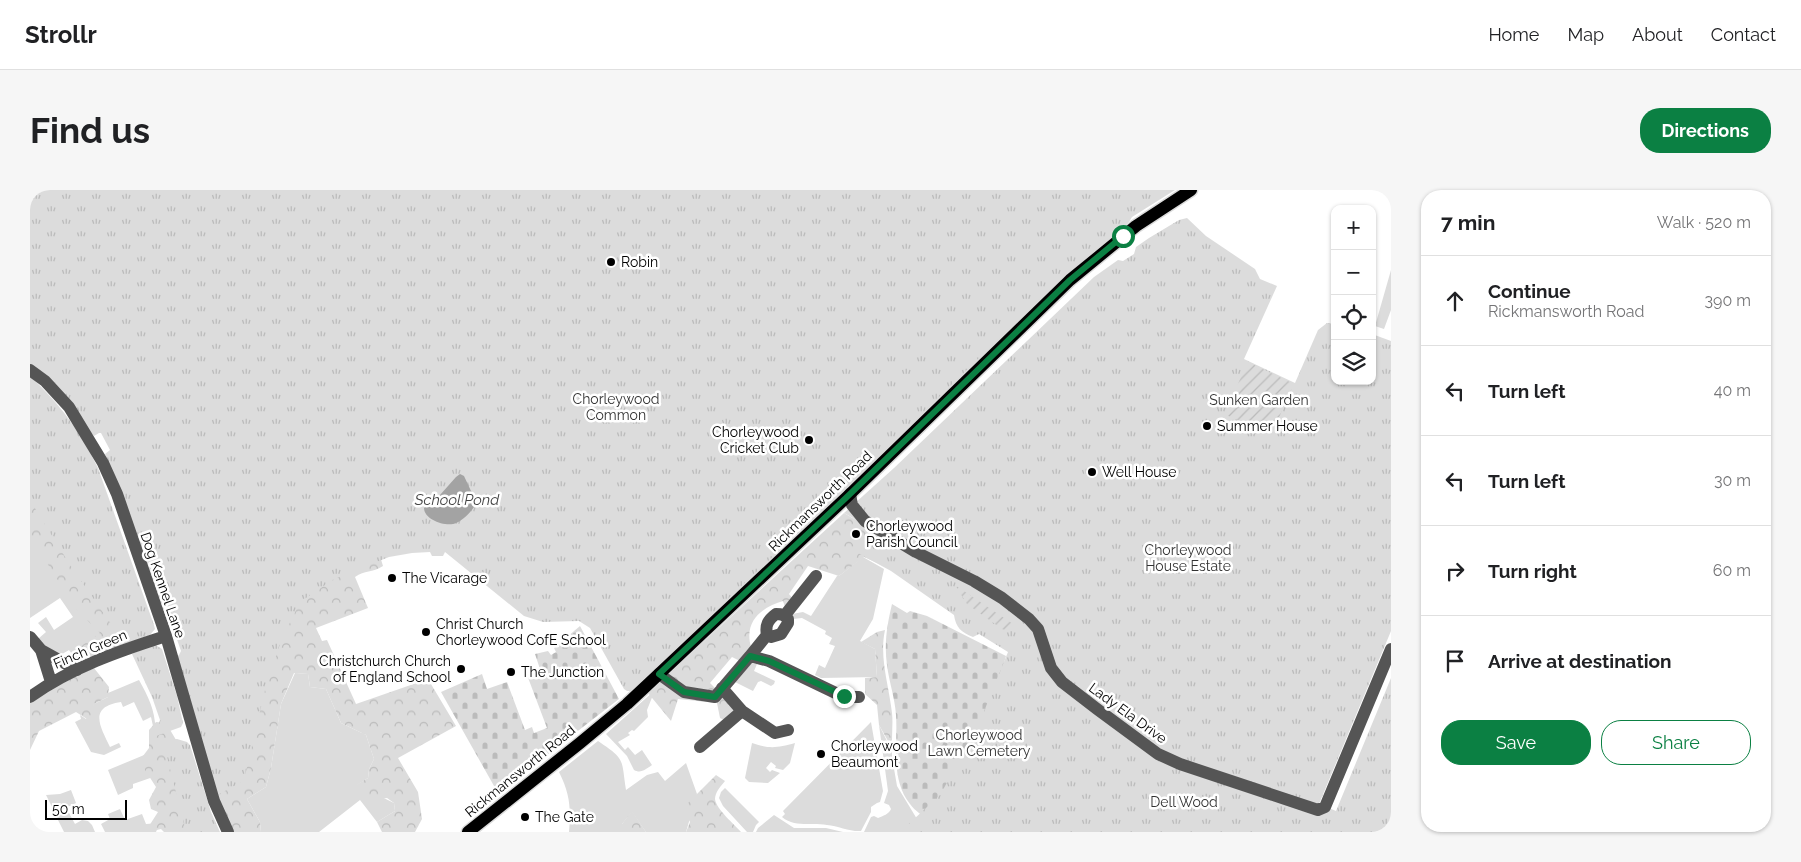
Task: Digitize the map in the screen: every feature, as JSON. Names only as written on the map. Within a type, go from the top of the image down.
[{"type":"main road","name":"Rickmansworth Road","points":[[468,832],[627,704],[850,494],[1070,280],[1136,226],[1191,190]]},
{"type":"street","name":"Dog Kennel Lane","points":[[30,370],[45,381],[69,407],[103,462],[117,494],[166,636],[214,801],[228,832]]},
{"type":"street","name":"Lady Ela Drive","points":[[850,494],[852,505],[865,521],[904,545],[974,581],[1002,598],[1029,619],[1038,629],[1051,668],[1062,682],[1153,750],[1180,764],[1318,810],[1324,807],[1391,649]]},
{"type":"street","points":[[659,674],[684,692],[715,697],[767,635],[766,626],[768,622],[776,614],[785,616],[816,576]]},
{"type":"street","name":"Finch Green","points":[[30,697],[51,682],[77,670],[124,649],[166,636]]},
{"type":"street","points":[[30,637],[41,650],[77,670]]},
{"type":"street","points":[[41,650],[51,682]]},
{"type":"street","points":[[750,656],[769,661],[844,696],[859,697]]},
{"type":"street","points":[[722,688],[742,711],[775,733],[788,730]]},
{"type":"street","points":[[700,747],[742,711]]},
{"type":"green space","name":"Chorleywood Common","points":[[30,190],[1175,190],[1132,217],[1116,235],[775,560],[632,691],[624,689],[590,628],[579,621],[543,622],[524,616],[445,552],[443,556],[432,556],[430,552],[389,557],[334,579],[300,602],[281,641],[265,690],[245,776],[242,782],[217,795],[176,657],[181,651],[173,628],[166,628],[105,454],[110,450],[101,433],[94,436],[30,364]]},
{"type":"green space","name":"Chorleywood House Estate","points":[[1187,218],[1206,236],[1255,269],[1260,279],[1277,286],[1244,359],[1295,383],[1318,330],[1327,323],[1331,324],[1331,385],[1376,385],[1376,335],[1391,341],[1391,631],[1319,804],[1336,811],[1391,678],[1391,832],[900,832],[940,795],[976,731],[1008,652],[979,634],[973,637],[965,633],[956,623],[954,615],[891,571],[858,553],[872,537],[853,518],[844,513],[894,468],[1094,277],[1118,260],[1123,261],[1134,254],[1136,247],[1179,220]]},
{"type":"green space","points":[[1391,270],[1391,310],[1384,329],[1376,326]]},
{"type":"green space","name":"Sunken Garden","points":[[1248,362],[1294,384],[1271,435],[1224,414]]},
{"type":"green space","points":[[30,376],[51,397],[68,419],[84,442],[98,468],[154,625],[155,629],[150,635],[125,644],[70,565],[30,500]]},
{"type":"green space","points":[[30,473],[137,641],[85,664],[74,651],[100,633],[76,609],[30,536]]},
{"type":"green space","points":[[30,505],[122,640],[81,667],[69,650],[57,657],[38,639],[46,632],[38,623],[46,617],[54,630],[73,617],[60,598],[30,618]]},
{"type":"green space","points":[[844,513],[897,544],[921,583],[864,557],[839,576],[808,566],[789,594],[793,599],[785,607],[783,601],[767,608],[756,617],[750,630],[751,647],[740,661],[732,657],[710,683],[736,709],[724,720],[720,718],[717,703],[678,699],[671,721],[648,693]]},
{"type":"green space","points":[[379,553],[383,566],[355,577],[368,608],[316,628],[322,641],[327,640],[356,704],[428,679],[456,726],[398,758],[418,792],[422,819],[415,832],[382,832],[377,822],[395,811],[394,803],[387,798],[368,801],[356,785],[368,778],[369,769],[374,759],[366,735],[341,723],[326,689],[310,687],[308,674],[294,673],[281,704],[271,768],[266,787],[247,799],[260,822],[261,832],[234,832],[217,795],[292,598]]},
{"type":"green space","points":[[863,557],[884,569],[873,619],[860,641],[875,649],[877,677],[821,678],[815,675],[819,665],[825,668],[835,646],[829,644],[832,638],[825,634],[826,631],[802,618],[793,619],[792,614],[803,612],[811,616],[837,576]]},
{"type":"green space","points":[[955,585],[1016,626],[1005,630],[1002,629],[967,604]]},
{"type":"green space","name":"Chorleywood Lawn Cemetery","points":[[892,604],[907,613],[910,611],[927,616],[1006,656],[956,832],[925,817],[914,809],[900,784],[896,761],[895,709],[886,657],[887,627]]},
{"type":"green space","points":[[580,626],[619,699],[498,793],[441,692],[482,674],[487,689],[507,682],[525,730],[532,727],[534,733],[547,728],[527,675],[540,669],[535,654],[548,651],[551,655],[556,652],[554,648]]},
{"type":"green space","points":[[885,630],[883,651],[892,720],[892,740],[888,741],[879,725],[877,705],[865,694],[865,678],[877,677],[875,649],[861,642],[877,632]]},
{"type":"green space","points":[[154,644],[162,649],[177,696],[183,723],[181,727],[156,736],[160,720],[152,697],[132,654]]},
{"type":"green space","points":[[752,663],[757,664],[754,671],[775,681],[774,684],[771,686],[761,681],[758,682],[753,691],[735,682]]},
{"type":"green space","points":[[94,668],[109,687],[108,697],[94,704],[93,714],[87,719],[76,712],[39,731],[30,750],[30,701],[54,685]]},
{"type":"green space","points":[[295,673],[308,674],[310,687],[326,689],[341,723],[366,735],[374,759],[369,769],[368,778],[357,785],[394,803],[395,811],[377,822],[360,800],[319,832],[261,832],[260,822],[247,799],[266,787],[271,768],[281,704]]},
{"type":"green space","points":[[139,680],[151,706],[155,720],[155,735],[151,717],[143,721],[134,702],[123,707],[121,702],[104,708],[99,718],[100,725],[110,747],[119,743],[121,747],[104,755],[91,752],[75,722],[81,719],[80,715],[86,719],[94,704],[108,697],[108,693]]},
{"type":"green space","points":[[655,690],[647,710],[648,717],[634,731],[632,730],[628,733],[630,735],[618,742],[625,750],[628,747],[635,755],[642,750],[652,765],[637,771],[634,770],[627,756],[606,734]]},
{"type":"green space","points":[[156,722],[166,723],[182,750],[192,832],[164,832],[161,829],[152,831],[149,826],[158,812],[151,809],[149,800],[156,787],[145,770],[143,756],[149,748],[149,730]]},
{"type":"green space","points":[[871,722],[883,791],[880,802],[871,807],[871,812],[861,831],[821,824],[798,824],[782,817],[785,814],[783,811]]},
{"type":"green space","points":[[879,725],[887,741],[892,740],[892,757],[897,786],[917,819],[902,832],[864,832],[871,817],[878,818],[887,814],[891,809],[889,805],[884,803],[888,791]]},
{"type":"green space","points":[[177,739],[190,745],[211,812],[220,832],[186,832],[163,741]]},
{"type":"green space","points":[[598,741],[618,756],[621,761],[626,790],[647,775],[658,772],[665,781],[686,763],[697,794],[686,832],[646,832],[632,812],[622,824],[622,832],[569,832],[569,801],[559,772]]},
{"type":"green space","points":[[752,743],[773,747],[795,743],[790,763],[783,770],[775,768],[776,766],[771,762],[766,768],[770,772],[772,770],[780,773],[768,783],[749,782],[745,778]]},
{"type":"green space","points":[[149,753],[156,776],[133,784],[133,788],[118,795],[108,770]]},
{"type":"green space","points":[[716,775],[725,781],[718,789],[715,799],[716,803],[741,832],[686,832],[690,822],[683,808]]},
{"type":"green space","points":[[725,788],[759,822],[753,832],[747,832],[723,806],[719,798]]},
{"type":"green space","points":[[71,790],[76,803],[55,813],[46,795],[60,794]]},
{"type":"green space","points":[[120,809],[125,820],[142,814],[146,824],[160,823],[156,832],[105,832],[101,824],[110,819],[108,814]]},
{"type":"green space","points":[[68,811],[75,824],[82,820],[88,821],[95,832],[64,832],[56,816]]},
{"type":"green space","points":[[632,811],[646,832],[622,832],[622,824]]},
{"type":"green space","points":[[774,815],[794,828],[826,828],[843,832],[756,832],[758,828]]},
{"type":"water","name":"School Pond","points":[[460,474],[464,476],[471,491],[479,498],[469,514],[457,523],[439,523],[427,515],[424,508],[440,495]]},
{"type":"place","name":"Robin","points":[[611,262]]},
{"type":"place","name":"Summer House","points":[[1207,426]]},
{"type":"place","name":"Chorleywood Cricket Club","points":[[809,440]]},
{"type":"place","name":"Well House","points":[[1092,472]]},
{"type":"place","name":"Chorleywood Parish Council","points":[[856,534]]},
{"type":"place","name":"The Vicarage","points":[[392,578]]},
{"type":"place","name":"Christ Church Chorleywood CofE School","points":[[426,632]]},
{"type":"place","name":"Christchurch Church of England School","points":[[461,669]]},
{"type":"place","name":"The Junction","points":[[511,672]]},
{"type":"place","name":"Chorleywood Beaumont","points":[[821,754]]},
{"type":"place","name":"The Gate","points":[[525,817]]},
{"type":"route","points":[[844,696],[769,661],[750,656],[715,697],[684,692],[659,674],[956,393],[1070,280],[1123,236]]},
{"type":"park label","name":"Dell Wood","points":[[1184,802]]}]
